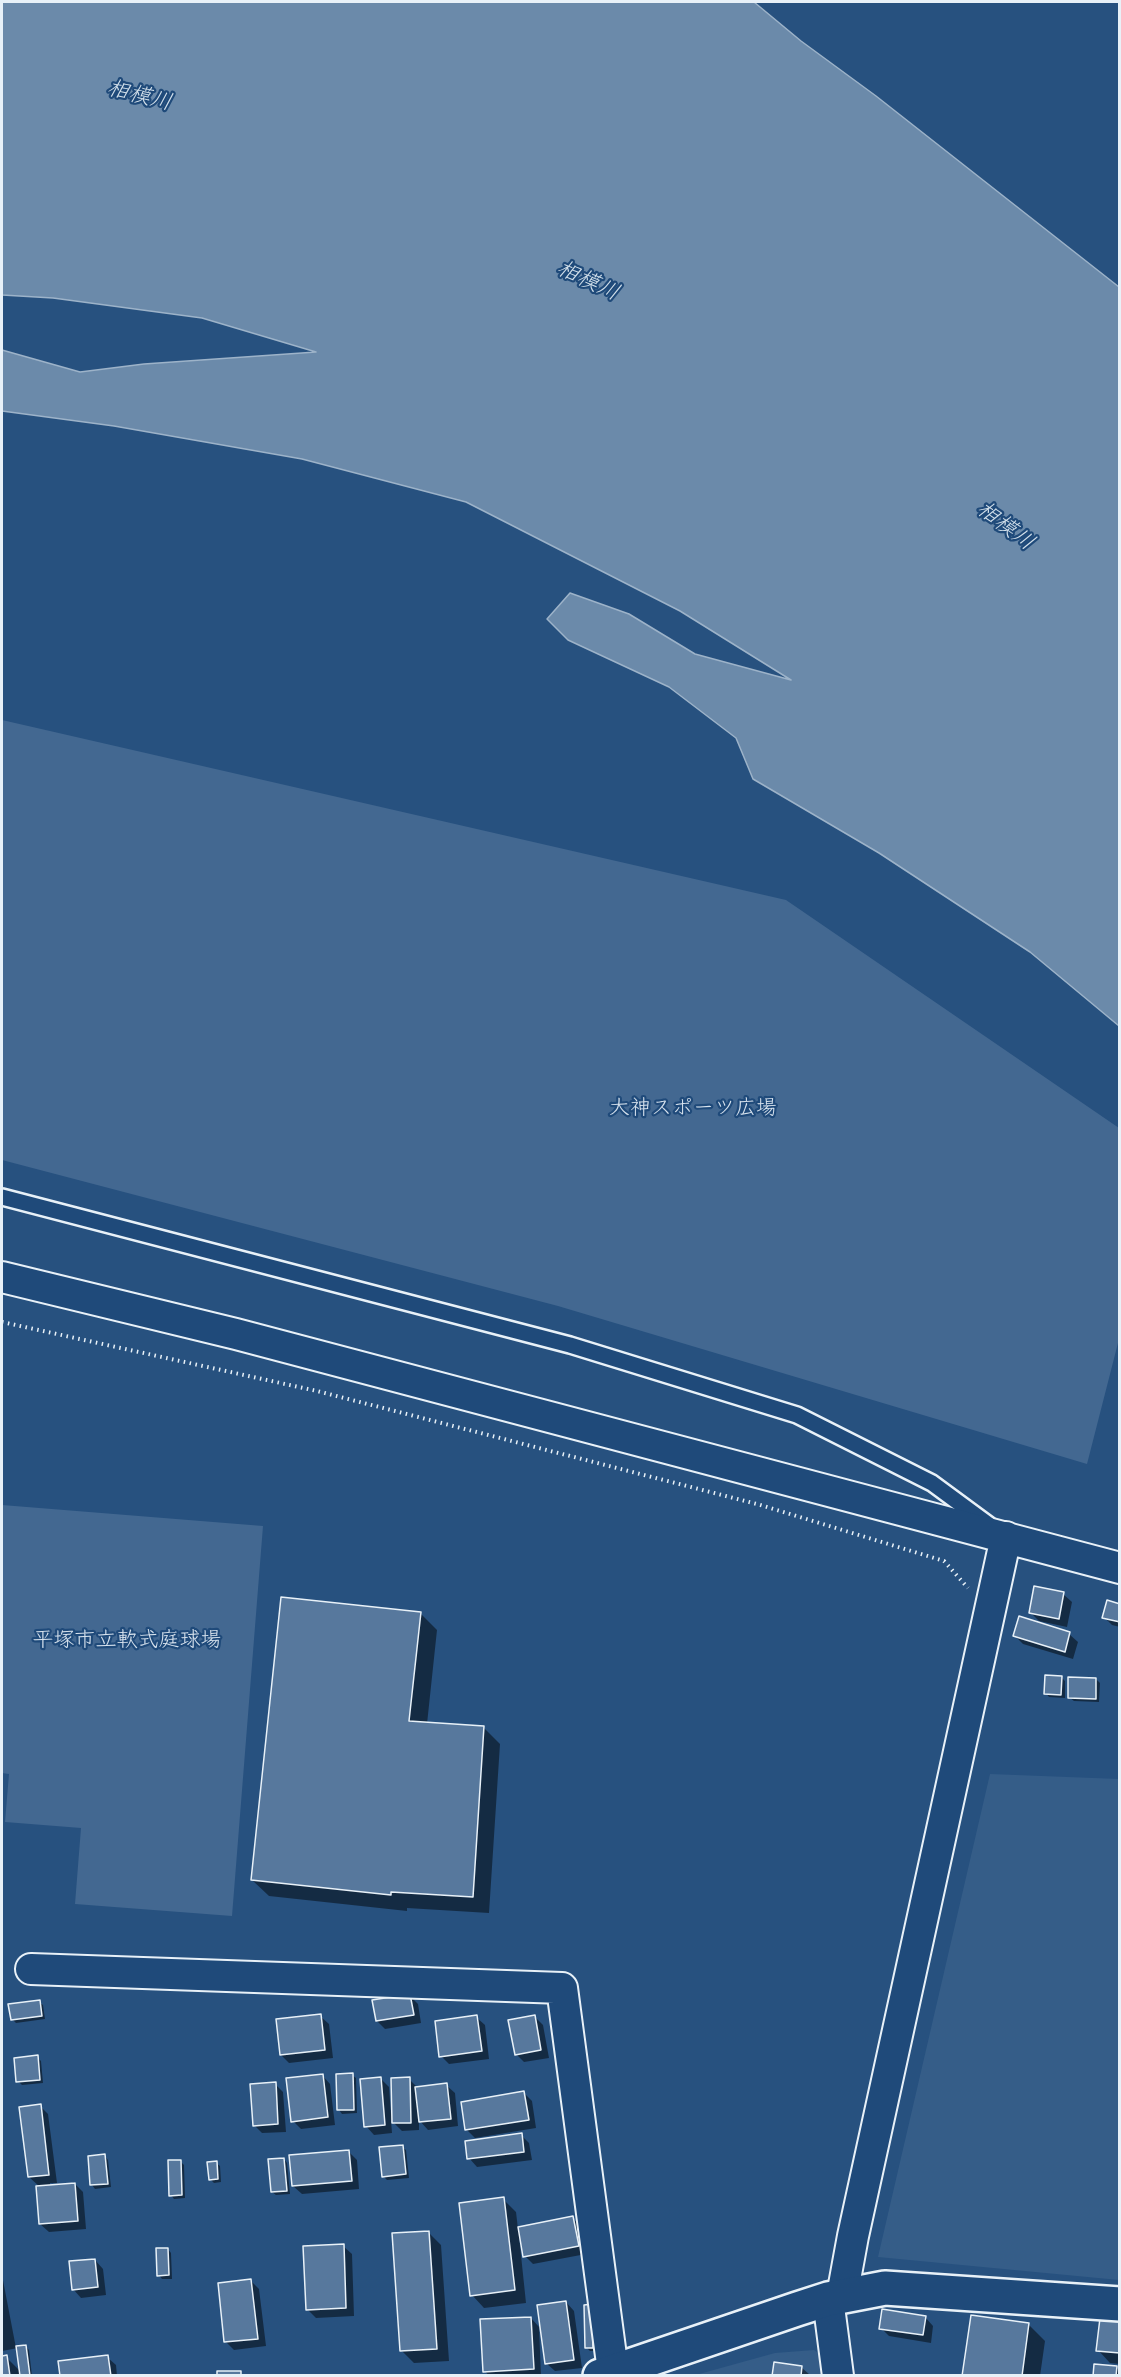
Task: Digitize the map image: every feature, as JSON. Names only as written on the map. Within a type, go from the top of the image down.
[{"type":"street","points":[[2,1277],[236,1334],[1119,1568]]},
{"type":"street","points":[[838,2376],[835,2298],[853,2236],[1006,1537]]},
{"type":"street","points":[[31,1969],[562,1988],[609,2374],[835,2298],[885,2288],[1119,2304]]},
{"type":"lane","points":[[2,1197],[570,1345],[797,1415],[932,1483],[1006,1537]]},
{"type":"path","points":[[2,1322],[317,1391],[757,1504],[944,1561],[991,1613]]},
{"type":"shaded area","points":[[990,1774],[1119,1779],[1119,2280],[878,2257]]},
{"type":"shaded area","points":[[814,2350],[824,2357],[826,2376],[692,2376],[775,2353]]},
{"type":"green space","name":"大神スポーツ広場","points":[[2,720],[786,900],[1119,1128],[1119,1339],[1087,1464],[558,1306],[2,1160]]},
{"type":"green space","name":"平塚市立軟式庭球場","points":[[2,1505],[263,1526],[232,1916],[75,1904],[81,1828],[5,1822],[9,1774],[2,1773]]},
{"type":"water","name":"相模川","points":[[2,2],[754,2],[801,41],[876,96],[1119,287],[1119,1026],[1030,952],[879,853],[753,779],[736,738],[669,687],[568,640],[547,619],[570,593],[629,614],[695,654],[791,680],[680,611],[466,502],[302,459],[114,426],[2,411],[2,350],[80,372],[144,364],[316,352],[202,318],[53,298],[2,295]]},
{"type":"building","points":[[1034,1586],[1064,1592],[1059,1619],[1029,1613]]},
{"type":"building","points":[[281,1597],[421,1612],[409,1721],[484,1726],[473,1897],[391,1892],[391,1895],[251,1880]]},
{"type":"building","points":[[1107,1600],[1120,1604],[1120,1622],[1102,1618]]},
{"type":"building","points":[[1019,1616],[1070,1632],[1065,1652],[1013,1636]]},
{"type":"building","points":[[1045,1675],[1062,1676],[1061,1695],[1044,1694]]},
{"type":"building","points":[[1068,1677],[1096,1678],[1096,1699],[1068,1698]]},
{"type":"building","points":[[410,1994],[414,2015],[376,2021],[372,2000]]},
{"type":"building","points":[[40,2000],[42,2016],[11,2020],[8,2004]]},
{"type":"building","points":[[321,2014],[325,2050],[280,2055],[276,2019]]},
{"type":"building","points":[[477,2015],[482,2051],[439,2057],[435,2021]]},
{"type":"building","points":[[535,2015],[541,2050],[515,2055],[508,2020]]},
{"type":"building","points":[[38,2055],[40,2080],[16,2082],[14,2058]]},
{"type":"building","points":[[353,2073],[354,2110],[337,2110],[336,2074]]},
{"type":"building","points":[[323,2074],[328,2117],[291,2122],[286,2078]]},
{"type":"building","points":[[381,2077],[385,2125],[364,2127],[360,2079]]},
{"type":"building","points":[[410,2077],[411,2123],[392,2123],[391,2078]]},
{"type":"building","points":[[276,2082],[278,2124],[253,2126],[250,2084]]},
{"type":"building","points":[[447,2083],[451,2119],[419,2122],[415,2087]]},
{"type":"building","points":[[524,2091],[529,2120],[465,2130],[461,2102]]},
{"type":"building","points":[[41,2104],[49,2175],[28,2177],[19,2107]]},
{"type":"building","points":[[522,2133],[524,2152],[467,2159],[465,2141]]},
{"type":"building","points":[[403,2145],[406,2174],[382,2177],[379,2147]]},
{"type":"building","points":[[349,2150],[352,2181],[292,2186],[289,2155]]},
{"type":"building","points":[[105,2154],[108,2184],[90,2185],[88,2156]]},
{"type":"building","points":[[284,2158],[287,2191],[271,2192],[268,2159]]},
{"type":"building","points":[[168,2160],[181,2160],[182,2195],[169,2196]]},
{"type":"building","points":[[217,2161],[218,2179],[209,2180],[207,2162]]},
{"type":"building","points":[[75,2183],[78,2221],[39,2224],[36,2186]]},
{"type":"building","points":[[504,2197],[515,2290],[470,2296],[459,2203]]},
{"type":"building","points":[[573,2216],[579,2246],[523,2257],[518,2227]]},
{"type":"building","points":[[429,2231],[437,2349],[400,2351],[392,2233]]},
{"type":"building","points":[[344,2244],[346,2308],[306,2310],[303,2246]]},
{"type":"building","points":[[156,2248],[168,2248],[169,2275],[157,2276]]},
{"type":"building","points":[[95,2259],[98,2287],[72,2290],[69,2261]]},
{"type":"building","points":[[251,2279],[258,2339],[224,2342],[218,2283]]},
{"type":"building","points":[[566,2301],[574,2360],[545,2364],[537,2305]]},
{"type":"building","points":[[592,2304],[593,2348],[585,2348],[584,2305]]},
{"type":"building","points":[[882,2309],[926,2316],[923,2335],[879,2329]]},
{"type":"building","points":[[971,2315],[1029,2323],[1022,2376],[962,2376]]},
{"type":"building","points":[[531,2317],[534,2369],[483,2372],[480,2319]]},
{"type":"building","points":[[1100,2318],[1120,2320],[1120,2353],[1096,2351]]},
{"type":"building","points":[[26,2345],[30,2376],[20,2376],[16,2346]]},
{"type":"building","points":[[7,2355],[10,2376],[2,2376],[2,2356]]},
{"type":"building","points":[[108,2355],[111,2376],[60,2376],[58,2361]]},
{"type":"building","points":[[774,2362],[802,2366],[801,2376],[772,2376]]},
{"type":"building","points":[[1094,2364],[1117,2366],[1116,2376],[1093,2376]]},
{"type":"building","points":[[217,2371],[241,2371],[241,2376],[217,2376]]}]
